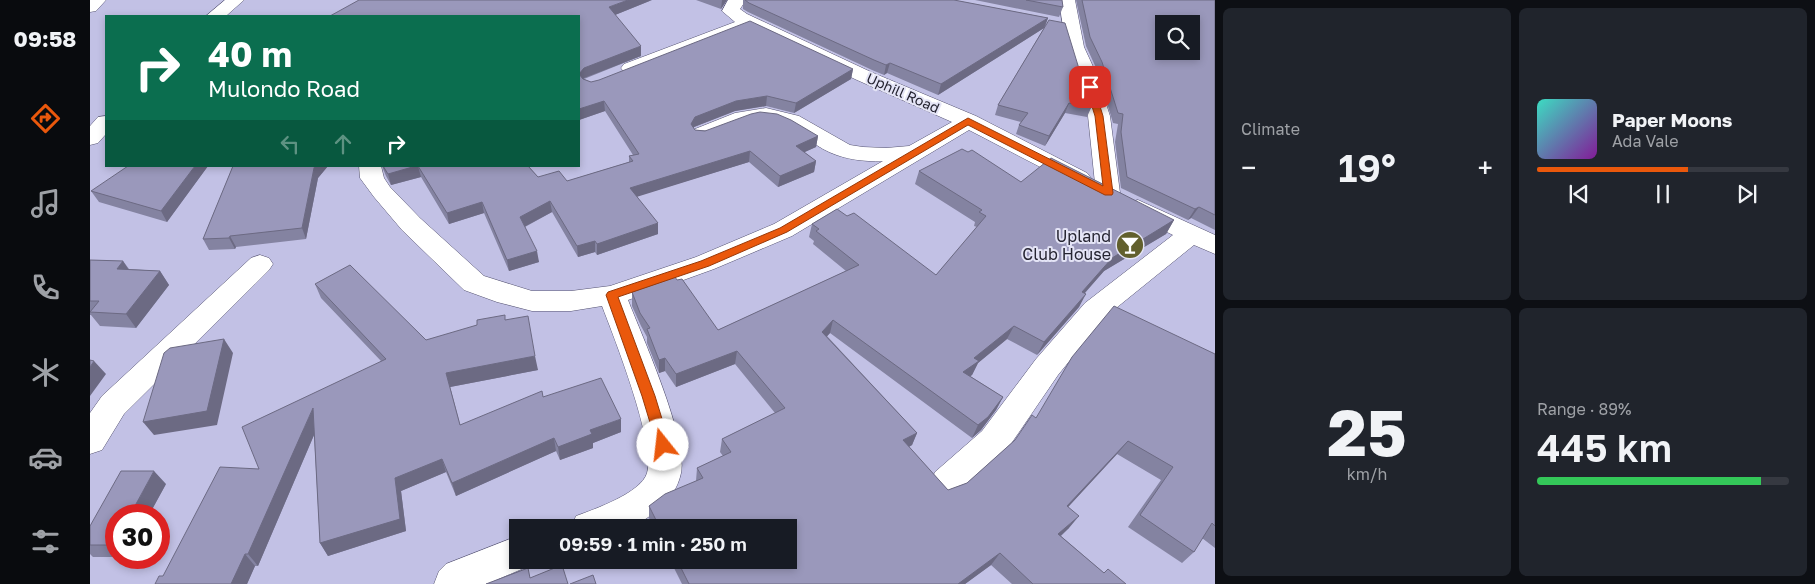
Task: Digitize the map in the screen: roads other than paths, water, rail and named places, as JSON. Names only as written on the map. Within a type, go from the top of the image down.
[{"type":"street","points":[[90,7],[98,0]]},
{"type":"street","points":[[216,15],[236,0]]},
{"type":"street","name":"Uphill Road","points":[[738,0],[733,5],[731,11],[751,22],[864,76],[968,121],[1203,240]]},
{"type":"street","points":[[1067,0],[1062,24],[1078,60],[1086,72],[1099,116],[1108,193]]},
{"type":"street","points":[[619,73],[698,40],[751,22]]},
{"type":"street","points":[[703,134],[742,117],[766,113],[801,126],[848,151],[870,154],[911,153]]},
{"type":"street","points":[[370,167],[372,178],[382,192],[411,224],[474,283],[507,295],[532,300],[571,301],[612,295],[705,264],[783,230],[968,121]]},
{"type":"street","points":[[90,138],[105,123]]},
{"type":"street","points":[[948,483],[994,441],[1047,367],[1095,310],[1203,240]]},
{"type":"street","points":[[90,440],[113,405],[260,264]]},
{"type":"street","points":[[612,295],[649,396],[663,445],[664,473],[648,498],[613,519]]},
{"type":"street","points":[[453,584],[460,577],[509,557]]},
{"type":"place","name":"Upland Club House","points":[[1130,245]]}]
